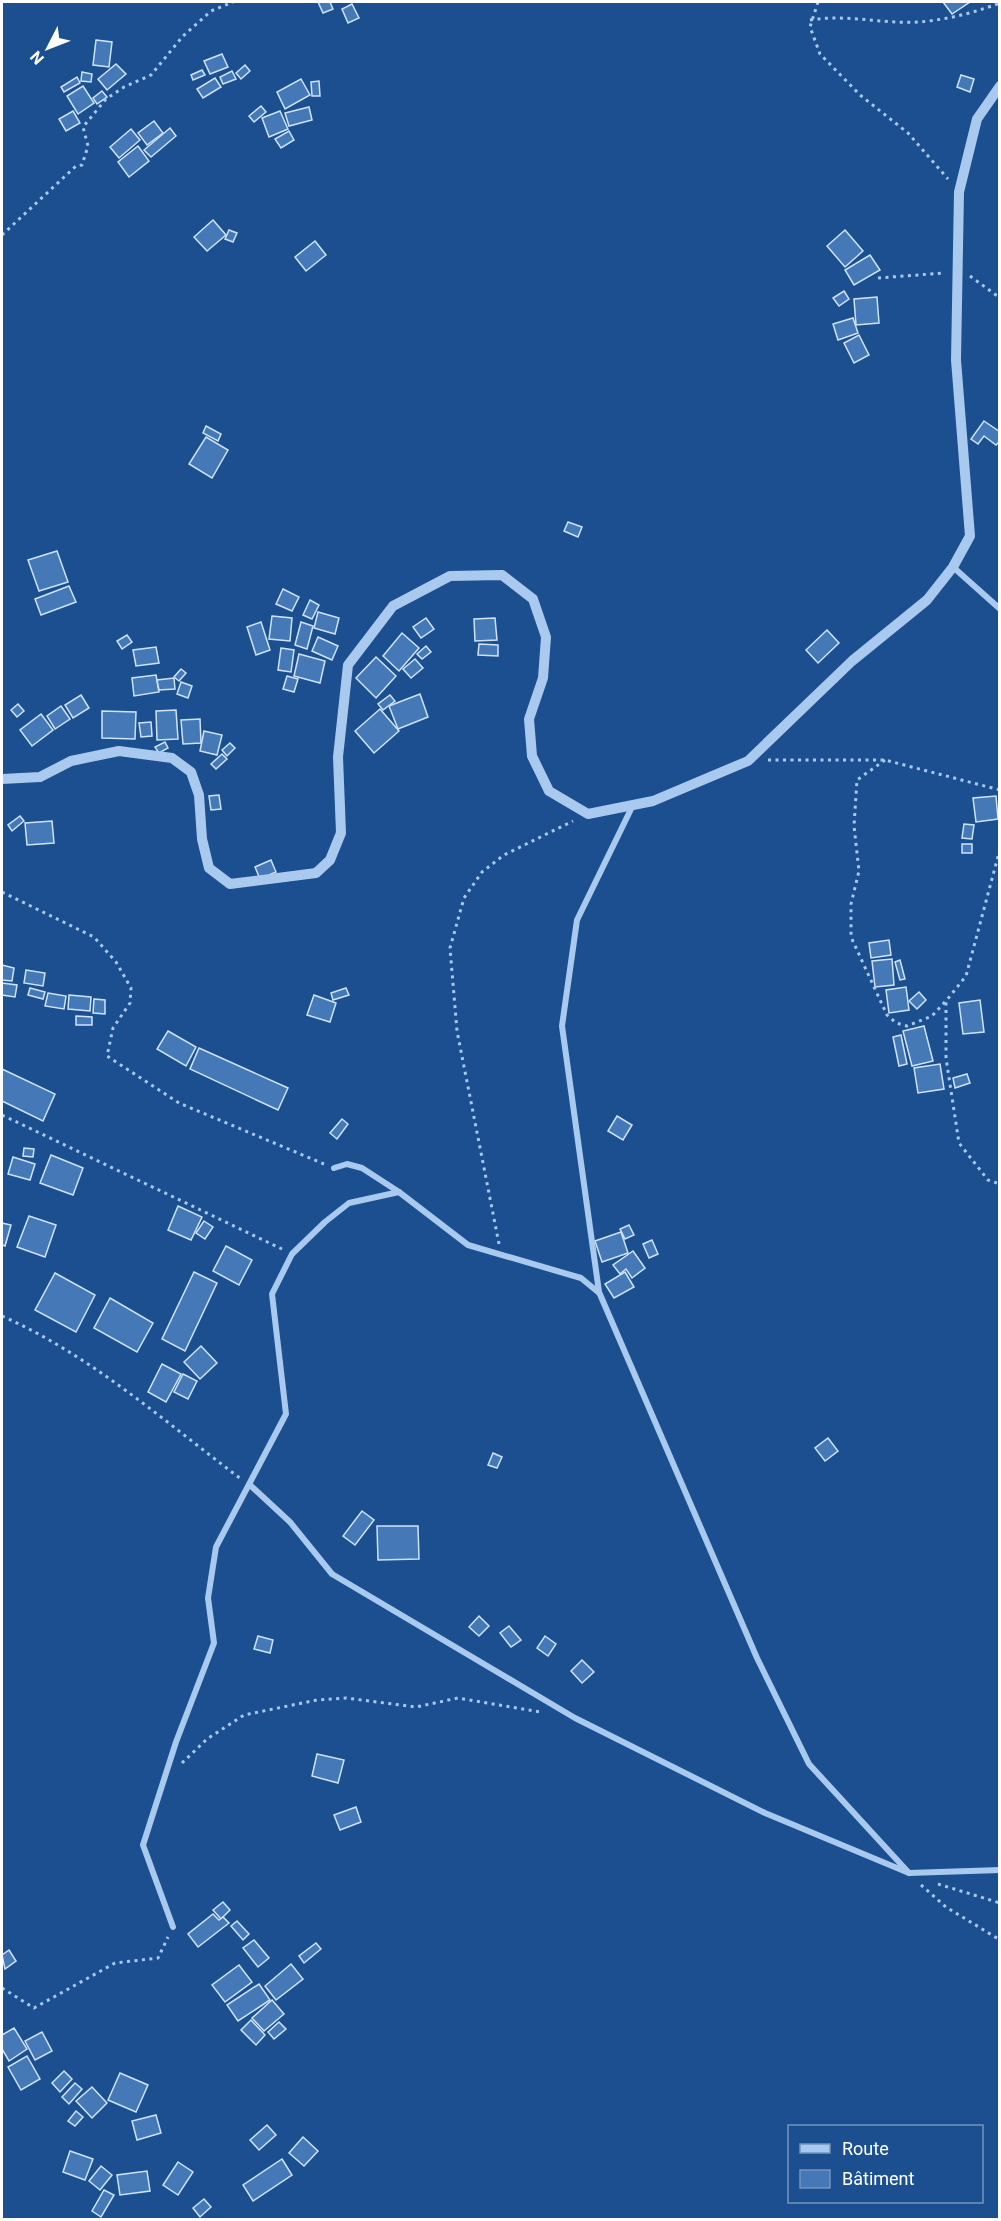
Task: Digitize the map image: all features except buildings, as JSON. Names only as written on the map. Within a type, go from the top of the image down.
[{"type":"street","points":[[2,779],[40,777],[71,761],[118,751],[172,758],[191,772],[196,788],[202,838],[209,868],[230,884],[316,873],[330,860],[341,833],[338,757],[348,665],[393,606],[450,576],[502,575],[533,599],[546,637],[543,678],[528,719],[532,756],[549,791],[588,814],[653,801],[748,761],[852,661],[927,600],[954,567],[970,536],[956,360],[959,192],[977,119],[999,87]]},
{"type":"street","points":[[954,567],[999,609]]},
{"type":"street","points":[[633,805],[577,920],[562,1026],[599,1292],[757,1658],[809,1764],[909,1874]]},
{"type":"street","points":[[334,1168],[347,1164],[362,1168],[399,1192],[468,1245],[581,1278],[599,1292]]},
{"type":"street","points":[[173,1927],[143,1845],[176,1742],[214,1643],[208,1598],[216,1547],[286,1414],[272,1294],[292,1254],[349,1203],[399,1192]]},
{"type":"street","points":[[250,1485],[290,1522],[332,1574],[565,1712],[765,1813],[909,1874],[999,1870]]},
{"type":"path","points":[[2,235],[76,166],[82,165],[88,146],[83,127],[106,99],[124,87],[151,75],[183,36],[212,11],[233,2]]},
{"type":"path","points":[[818,2],[810,20],[820,54],[860,95],[908,133],[959,192]]},
{"type":"path","points":[[810,20],[836,16],[918,22],[972,13],[999,3]]},
{"type":"path","points":[[878,278],[956,272],[961,276],[969,275],[999,298]]},
{"type":"path","points":[[748,761],[885,760],[999,790]]},
{"type":"path","points":[[885,760],[857,780],[854,826],[859,870],[851,904],[851,937],[887,1015],[896,1023],[907,1026],[932,1016],[966,976],[999,849]]},
{"type":"path","points":[[501,1255],[457,1031],[450,948],[464,898],[482,872],[504,855],[588,814]]},
{"type":"path","points":[[2,891],[94,937],[116,962],[131,988],[130,1003],[113,1028],[107,1056],[179,1103],[334,1168]]},
{"type":"path","points":[[946,1001],[946,1058],[959,1143],[988,1180],[999,1184]]},
{"type":"path","points":[[2,1115],[292,1254]]},
{"type":"path","points":[[2,1316],[41,1334],[87,1363],[250,1485]]},
{"type":"path","points":[[181,1763],[207,1738],[244,1715],[317,1700],[346,1698],[416,1707],[458,1698],[552,1714]]},
{"type":"path","points":[[909,1874],[999,1903]]},
{"type":"path","points":[[909,1874],[946,1907],[999,1941]]},
{"type":"path","points":[[2,1988],[34,2008],[115,1963],[158,1958],[173,1927]]}]
